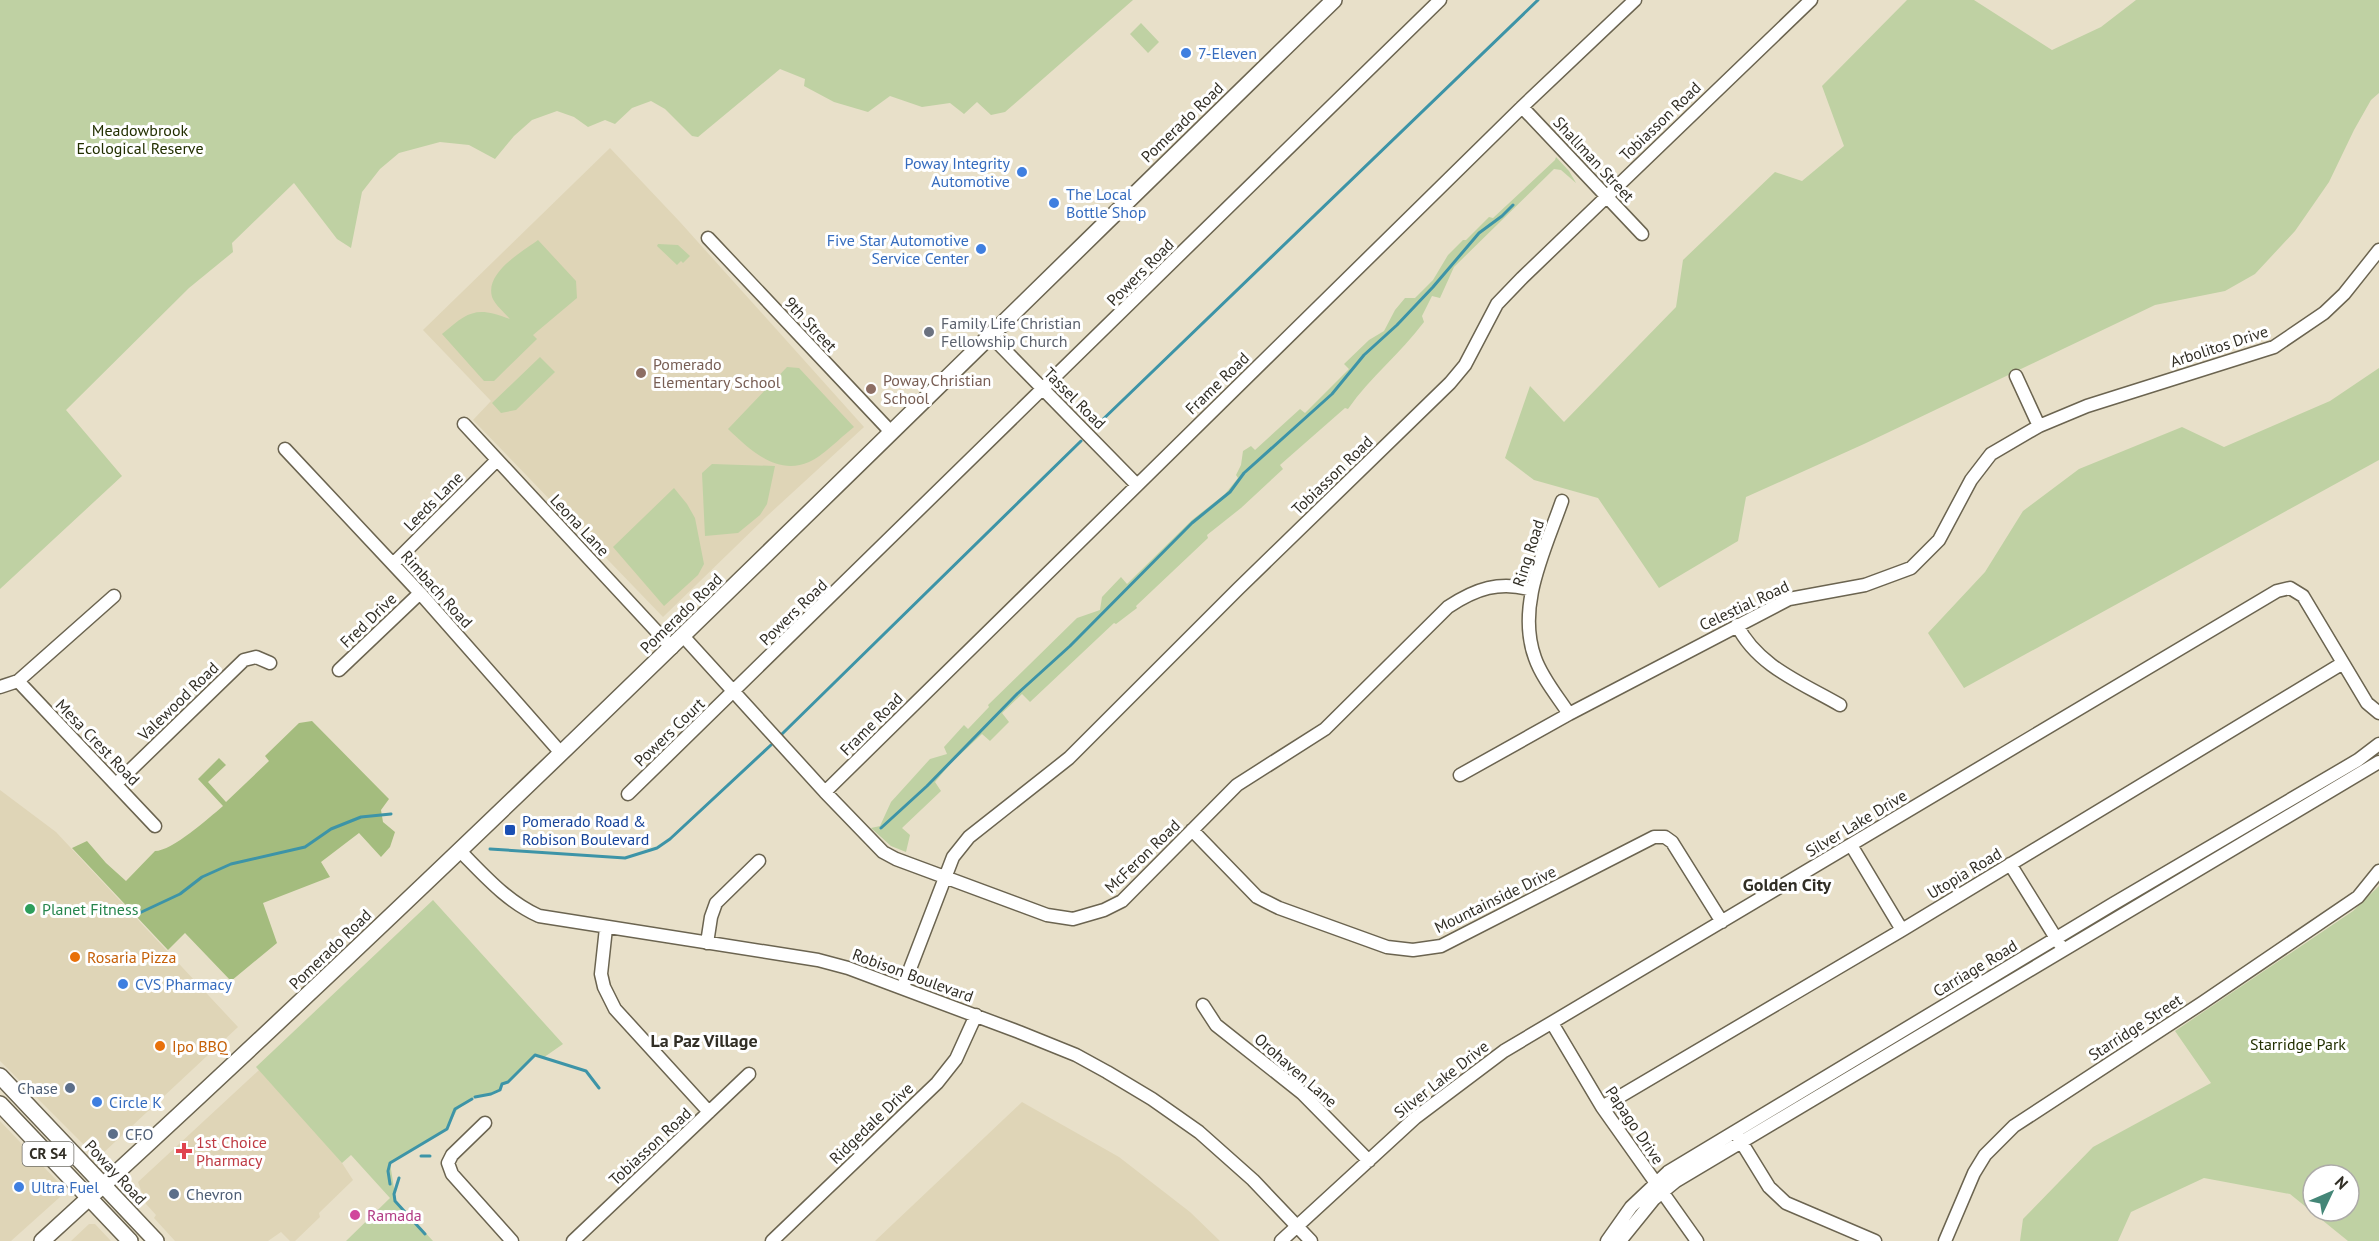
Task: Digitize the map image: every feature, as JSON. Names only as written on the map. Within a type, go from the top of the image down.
[{"type":"main road","name":"Pomerado Road","points":[[42,1241],[327,978],[672,648],[1334,0]]},
{"type":"main road","name":"Poway Road","points":[[0,1076],[156,1241]]},
{"type":"main road","name":"CR S4","points":[[0,1104],[130,1241]]},
{"type":"street","name":"Powers Road","points":[[734,693],[1440,0]]},
{"type":"street","name":"Frame Road","points":[[825,792],[1522,107],[1635,0]]},
{"type":"street","name":"Tobiasson Road","points":[[903,987],[953,857],[969,837],[1069,758],[1238,589],[1450,383],[1465,365],[1497,304],[1606,195],[1811,0]]},
{"type":"street","name":"Shallman Street","points":[[1522,107],[1642,234]]},
{"type":"street","name":"9th Street","points":[[708,237],[891,432]]},
{"type":"street","name":"Arbolitos Drive","points":[[2038,426],[2087,406],[2274,347],[2324,313],[2344,294],[2379,250]]},
{"type":"street","name":"Tassel Road","points":[[990,335],[1137,485]]},
{"type":"street","points":[[2016,376],[2038,426]]},
{"type":"street","name":"Leona Lane","points":[[464,424],[672,648]]},
{"type":"street","name":"Celestial Road","points":[[1461,775],[1569,714],[1789,599],[1866,585],[1911,568],[1940,540],[1971,480],[1991,454],[2038,426]]},
{"type":"street","name":"Rimbach Road","points":[[285,449],[420,593],[561,753]]},
{"type":"street","name":"Leeds Lane","points":[[393,564],[497,460]]},
{"type":"street","name":"Ring Road","points":[[1562,501],[1532,590],[1529,630],[1535,659],[1569,714]]},
{"type":"street","name":"McFeron Road","points":[[683,636],[883,852],[896,860],[1047,915],[1073,919],[1122,902],[1245,779],[1302,746],[1325,729],[1448,607],[1464,596],[1490,586],[1516,585],[1532,590]]},
{"type":"street","name":"Silver Lake Drive","points":[[1281,1241],[1415,1118],[1504,1051],[2277,591],[2290,588],[2303,596],[2343,663]]},
{"type":"street","name":"Fred Drive","points":[[339,670],[420,593]]},
{"type":"street","points":[[0,687],[18,681],[114,596]]},
{"type":"street","points":[[1737,625],[1756,654],[1840,705]]},
{"type":"street","name":"Valewood Road","points":[[116,784],[244,660],[256,657],[270,663]]},
{"type":"street","points":[[2343,663],[2367,703],[2379,713]]},
{"type":"street","name":"Utopia Road","points":[[1602,1107],[1902,930],[2343,663]]},
{"type":"street","name":"Mesa Crest Road","points":[[18,681],[155,826]]},
{"type":"street","name":"Powers Court","points":[[628,794],[734,693]]},
{"type":"street","name":"Carriage Road","points":[[2353,770],[2379,744]]},
{"type":"street","name":"Carriage Road","points":[[1620,1241],[1668,1172],[1738,1136],[2353,770],[2379,762]]},
{"type":"street","name":"Mountainside Drive","points":[[1192,830],[1257,897],[1279,908],[1387,947],[1413,950],[1441,946],[1654,837],[1665,837],[1672,842],[1722,922]]},
{"type":"street","points":[[1851,845],[1902,930]]},
{"type":"street","name":"Robison Boulevard","points":[[459,850],[507,898],[538,916],[818,960],[903,987],[1076,1055],[1152,1099],[1199,1132],[1253,1180],[1311,1241]]},
{"type":"street","points":[[707,943],[711,917],[717,903],[759,861]]},
{"type":"street","points":[[2010,864],[2059,944]]},
{"type":"street","name":"Starridge Street","points":[[1945,1241],[1974,1173],[1985,1155],[2014,1126],[2358,897],[2379,871]]},
{"type":"street","points":[[606,928],[601,974],[604,987],[615,1009],[710,1112]]},
{"type":"street","name":"Orohaven Lane","points":[[1203,1005],[1216,1025],[1302,1093],[1369,1161]]},
{"type":"street","name":"Ridgedale Drive","points":[[772,1241],[937,1083],[956,1059],[976,1015]]},
{"type":"street","name":"Papago Drive","points":[[1552,1023],[1602,1107],[1697,1241]]},
{"type":"street","name":"Tobiasson Road","points":[[573,1241],[749,1074]]},
{"type":"street","points":[[486,1123],[452,1155],[448,1163],[452,1174],[512,1241]]},
{"type":"street","points":[[1738,1136],[1765,1181],[1786,1203],[1875,1241]]},
{"type":"street","name":"Carriage Road","points":[[1606,1241],[1631,1207],[1658,1187]]},
{"type":"shaded area","name":"Pomerado Elementary School","points":[[610,148],[680,222],[864,427],[767,516],[663,617],[473,420],[491,401],[423,330]]},
{"type":"shaded area","points":[[0,790],[56,832],[238,1027],[101,1155],[92,1153],[0,1061]]},
{"type":"shaded area","points":[[259,1070],[302,1116],[342,1163],[353,1180],[319,1213],[320,1217],[295,1241],[290,1241],[281,1232],[268,1241],[175,1241],[154,1218],[156,1215],[146,1204],[138,1182]]},
{"type":"shaded area","points":[[1022,1102],[1119,1157],[1190,1212],[1220,1241],[875,1241]]},
{"type":"shaded area","points":[[0,1121],[60,1184],[63,1191],[60,1197],[11,1241],[0,1241]]},
{"type":"shaded area","points":[[89,1224],[95,1224],[111,1241],[71,1241]]},
{"type":"green space","name":"Meadowbrook Ecological Reserve","points":[[0,0],[1133,0],[1005,112],[991,115],[977,102],[964,114],[950,103],[922,107],[890,96],[868,112],[834,102],[804,86],[805,79],[780,69],[698,137],[692,136],[665,109],[651,101],[632,108],[615,124],[605,120],[588,127],[574,117],[557,111],[532,120],[514,136],[495,159],[469,145],[440,142],[399,153],[380,169],[362,192],[351,248],[337,239],[294,183],[232,243],[233,252],[189,288],[66,410],[122,476],[0,589]]},
{"type":"green space","points":[[1907,0],[1974,0],[2052,50],[2101,27],[2136,0],[2379,0],[2379,93],[2371,100],[2354,130],[2329,182],[2295,231],[2255,274],[2225,291],[2155,305],[1864,444],[1746,497],[1738,541],[1659,588],[1598,498],[1534,480],[1505,458],[1530,386],[1564,422],[1676,307],[1683,260],[1775,172],[1802,181],[1844,146],[1822,86]]},
{"type":"green space","points":[[1141,23],[1159,42],[1148,53],[1130,34]]},
{"type":"green space","points":[[1556,157],[1576,183],[1561,170],[1554,169],[1454,267],[1440,298],[1432,296],[1422,316],[1424,322],[1348,409],[1345,408],[1280,465],[1283,469],[1241,508],[1207,535],[1208,538],[1136,606],[1137,608],[1116,624],[1114,623],[1030,702],[1022,694],[1002,713],[1009,722],[990,741],[982,734],[950,764],[935,782],[941,791],[902,828],[910,835],[906,852],[891,846],[871,828],[880,826],[891,802],[930,759],[947,754],[944,747],[964,725],[968,729],[989,707],[988,705],[1077,618],[1100,610],[1102,597],[1121,577],[1127,584],[1192,520],[1225,494],[1238,478],[1236,475],[1241,465],[1243,451],[1251,446],[1255,450],[1300,409],[1305,413],[1349,369],[1344,364],[1369,340],[1384,331],[1395,310],[1405,298],[1415,298],[1433,280],[1448,255],[1463,240],[1466,240],[1489,217],[1493,218]]},
{"type":"green space","points":[[538,240],[576,281],[577,298],[533,335],[537,339],[494,381],[484,381],[442,334],[459,320],[473,313],[489,313],[510,319],[492,297],[491,288],[494,279],[506,264]]},
{"type":"green space","points":[[658,244],[678,245],[690,256],[677,265],[657,246]]},
{"type":"green space","points":[[540,357],[555,372],[516,410],[501,413],[492,403]]},
{"type":"green space","points":[[787,367],[799,368],[854,427],[809,462],[786,466],[765,459],[728,429]]},
{"type":"green space","points":[[2379,368],[2379,460],[1964,688],[1928,633],[1985,572],[2023,511],[2079,469],[2182,427],[2224,447],[2330,401]]},
{"type":"green space","points":[[712,464],[775,466],[767,504],[760,515],[738,533],[705,536],[702,473]]},
{"type":"green space","points":[[674,488],[695,518],[704,564],[698,575],[664,606],[613,547]]},
{"type":"green space","points":[[312,721],[389,799],[381,810],[383,822],[395,832],[390,847],[381,857],[359,833],[321,862],[330,877],[263,903],[277,943],[231,981],[185,933],[168,950],[72,848],[87,841],[126,881],[155,851],[171,846],[200,826],[223,806],[198,779],[219,758],[226,765],[208,782],[226,802],[269,761],[265,756],[299,723]]},
{"type":"green space","name":"Starridge Park","points":[[2379,886],[2379,1241],[2348,1241],[2326,1223],[2361,1223],[2361,1163],[2301,1163],[2301,1203],[2290,1194],[2204,1178],[2131,1212],[2118,1241],[2020,1241],[2023,1219],[2093,1147],[2211,1083],[2175,1031],[2353,911]]},
{"type":"green space","points":[[433,900],[563,1044],[543,1058],[535,1055],[508,1082],[502,1084],[500,1090],[474,1097],[457,1110],[447,1129],[390,1163],[396,1201],[433,1241],[346,1241],[390,1198],[351,1155],[342,1163],[256,1067]]},
{"type":"waterway","points":[[1095,427],[1538,0]]},
{"type":"waterway","points":[[881,828],[927,786],[1017,694],[1070,646],[1192,523],[1230,492],[1244,473],[1332,394],[1364,355],[1433,287],[1479,233],[1513,205]]},
{"type":"waterway","points":[[782,734],[1081,441]]},
{"type":"waterway","points":[[490,849],[625,858],[657,848],[670,839],[771,745]]},
{"type":"waterway","points":[[133,916],[180,894],[202,877],[231,864],[305,847],[331,829],[361,817],[391,814]]},
{"type":"waterway","points":[[475,1097],[500,1090],[502,1084],[508,1082],[535,1055],[586,1071],[599,1088]]},
{"type":"waterway","points":[[390,1184],[388,1171],[390,1163],[447,1129],[455,1109],[472,1099]]},
{"type":"waterway","points":[[421,1156],[430,1156]]},
{"type":"waterway","points":[[399,1178],[394,1194],[395,1201],[425,1234]]},
{"type":"place","name":"7-Eleven","points":[[1186,53]]},
{"type":"place","name":"Poway Integrity Automotive","points":[[1022,172]]},
{"type":"place","name":"The Local Bottle Shop","points":[[1054,203]]},
{"type":"place","name":"Five Star Automotive Service Center","points":[[981,249]]},
{"type":"place","name":"Family Life Christian Fellowship Church","points":[[929,332]]},
{"type":"place","name":"Pomerado Elementary School","points":[[641,373]]},
{"type":"place","name":"Poway Christian School","points":[[871,389]]},
{"type":"place","name":"Pomerado Road & Robison Boulevard","points":[[510,830]]},
{"type":"place","name":"Planet Fitness","points":[[30,909]]},
{"type":"place","name":"Rosaria Pizza","points":[[75,957]]},
{"type":"place","name":"CVS Pharmacy","points":[[123,984]]},
{"type":"place","name":"Ipo BBQ","points":[[160,1046]]},
{"type":"place","name":"Chase","points":[[70,1088]]},
{"type":"place","name":"Circle K","points":[[97,1102]]},
{"type":"place","name":"CFO","points":[[113,1134]]},
{"type":"place","name":"1st Choice Pharmacy","points":[[184,1151]]},
{"type":"place","name":"Ultra Fuel","points":[[19,1187]]},
{"type":"place","name":"Chevron","points":[[174,1194]]},
{"type":"place","name":"Ramada","points":[[355,1215]]},
{"type":"district","name":"Golden City","points":[[1787,885]]},
{"type":"district","name":"La Paz Village","points":[[704,1041]]}]
